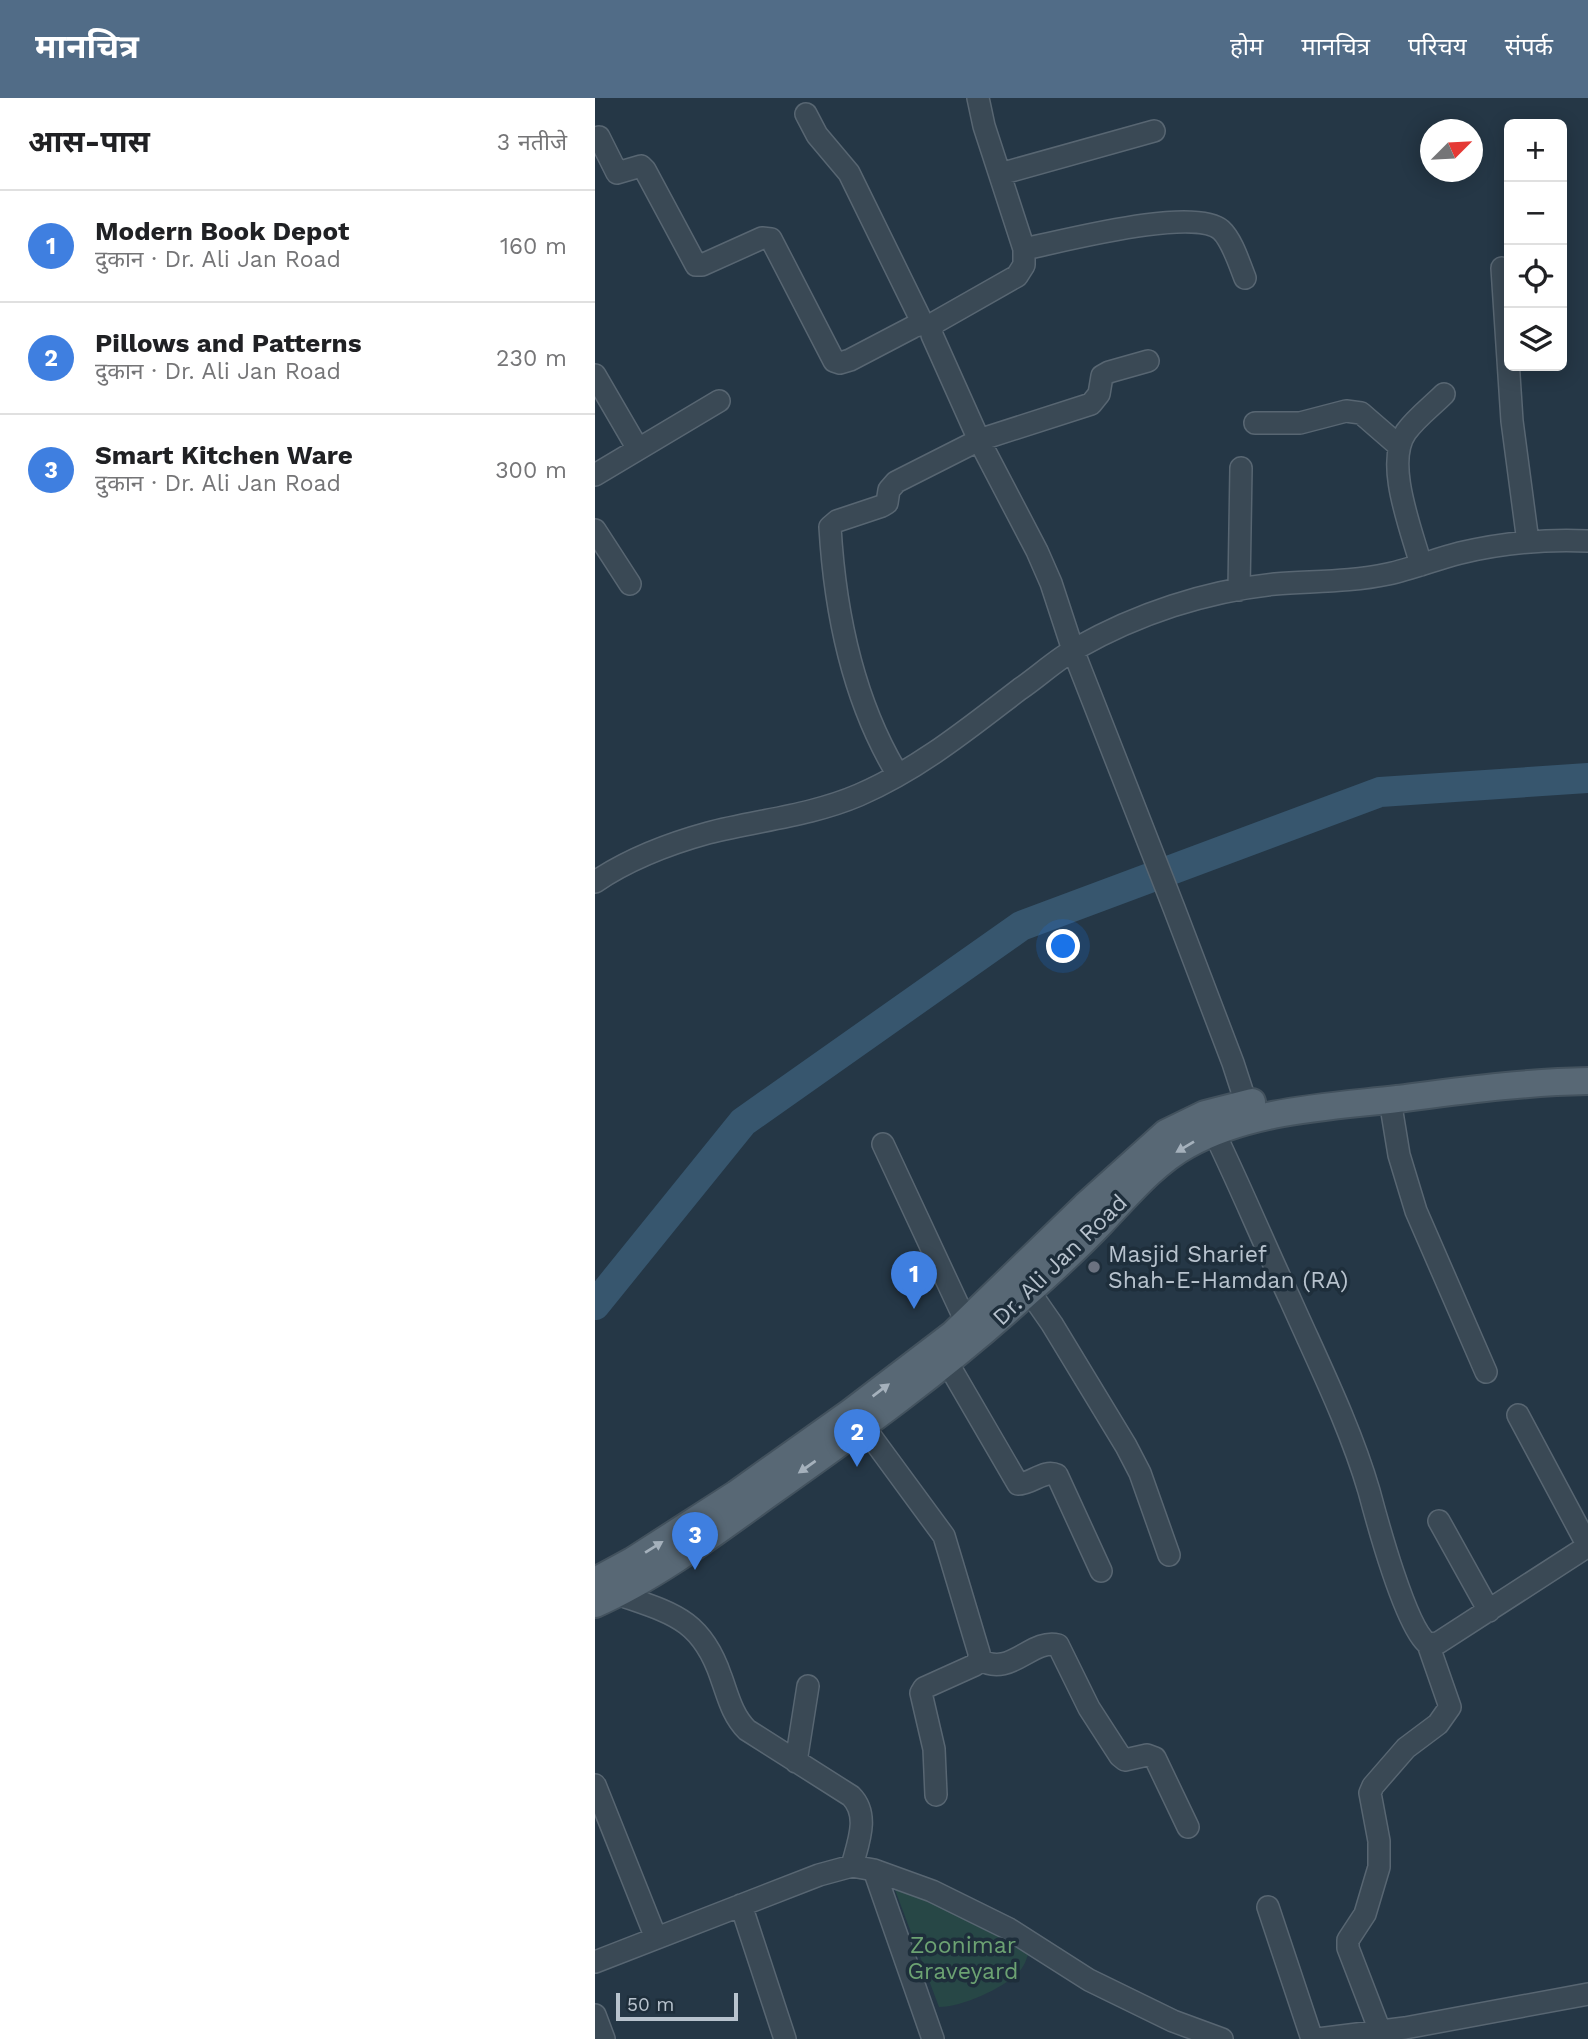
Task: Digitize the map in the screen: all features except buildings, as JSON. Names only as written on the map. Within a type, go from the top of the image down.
[{"type":"main road","name":"Dr. Ali Jan Road","points":[[602,1593],[632,1561],[736,1494],[851,1412],[966,1322],[1166,1133],[1209,1123],[1246,1103],[1334,1088],[1491,1070],[1588,1063]]},
{"type":"main road","name":"Dr. Ali Jan Road","points":[[1209,1123],[1229,1125],[1390,1100],[1526,1084],[1588,1081]]},
{"type":"main road","name":"Dr. Ali Jan Road","points":[[602,1593],[683,1553],[864,1427],[987,1330],[1170,1156],[1187,1145],[1209,1123]]},
{"type":"street","points":[[599,137],[617,173],[637,166],[645,170],[696,265],[702,265],[762,239],[771,239],[834,361],[840,363],[896,335],[928,325],[1017,276],[1024,265],[1024,249],[984,126],[978,98]]},
{"type":"street","points":[[806,114],[817,135],[849,173],[928,325],[979,440],[1042,562],[1246,1103]]},
{"type":"street","points":[[1000,174],[1154,131]]},
{"type":"street","points":[[1024,249],[1117,229],[1159,223],[1199,222],[1212,224],[1222,230],[1245,278]]},
{"type":"street","points":[[1502,268],[1512,421],[1528,542]]},
{"type":"street","points":[[898,775],[872,730],[863,704],[842,624],[830,527],[837,521],[882,506],[887,503],[889,490],[895,482],[979,440],[1091,404],[1099,394],[1102,376],[1148,362]]},
{"type":"street","points":[[595,375],[638,449]]},
{"type":"street","points":[[1422,565],[1399,484],[1399,446],[1405,433],[1444,394]]},
{"type":"street","points":[[595,475],[719,401]]},
{"type":"street","points":[[1255,423],[1293,424],[1346,411],[1361,413],[1399,446]]},
{"type":"street","points":[[1239,590],[1241,468]]},
{"type":"street","points":[[595,530],[630,584]]},
{"type":"street","points":[[595,882],[618,867],[663,847],[710,833],[825,808],[859,795],[935,754],[1073,650],[1110,630],[1160,610],[1274,584],[1332,582],[1373,576],[1493,546],[1528,542],[1588,541]]},
{"type":"street","points":[[1390,1100],[1399,1155],[1409,1189],[1486,1372]]},
{"type":"street","points":[[1209,1123],[1345,1427],[1403,1599],[1418,1634],[1428,1644],[1450,1707],[1438,1724],[1406,1748],[1370,1793],[1379,1841],[1379,1867],[1365,1914],[1348,1940],[1348,1948],[1380,2032]]},
{"type":"street","points":[[883,1144],[966,1322]]},
{"type":"street","points":[[1029,1291],[1052,1324],[1131,1455],[1140,1473],[1168,1555]]},
{"type":"street","points":[[947,1362],[1018,1485],[1048,1473],[1057,1475],[1101,1571]]},
{"type":"street","points":[[1428,1644],[1438,1643],[1588,1546],[1518,1415]]},
{"type":"street","points":[[864,1427],[944,1536],[979,1659],[997,1666],[1047,1645],[1058,1645],[1089,1708],[1120,1756],[1125,1760],[1147,1755],[1155,1758],[1188,1827]]},
{"type":"street","points":[[1439,1521],[1489,1611]]},
{"type":"street","points":[[602,1593],[664,1611],[689,1623],[704,1639],[718,1666],[737,1720],[747,1730],[858,1803],[861,1811],[861,1832],[852,1866]]},
{"type":"street","points":[[936,1795],[934,1749],[921,1693],[924,1688],[970,1668],[979,1659]]},
{"type":"street","points":[[796,1762],[808,1686]]},
{"type":"street","points":[[595,1785],[656,1938]]},
{"type":"street","points":[[595,1962],[818,1875],[852,1866],[874,1870],[932,1891],[1009,1929],[1089,1980],[1173,2021],[1222,2039]]},
{"type":"street","points":[[874,1870],[933,2039]]},
{"type":"street","points":[[741,1905],[785,2039]]},
{"type":"street","points":[[1268,1907],[1321,2039],[1380,2032],[1409,2034],[1588,1994]]},
{"type":"street","points":[[595,2015],[604,2039]]},
{"type":"green space","name":"Zoonimar Graveyard","points":[[895,1881],[1030,1947],[1021,1969],[1012,1978],[982,1996],[939,2007],[894,1887]]},
{"type":"waterway","points":[[595,1305],[743,1122],[1021,926],[1380,792],[1588,778]]},
{"type":"place","name":"Masjid Sharief Shah-E-Hamdan (RA)","points":[[1094,1267]]},
{"type":"place","name":"Modern Book Depot","points":[[914,1309]]},
{"type":"place","name":"Pillows and Patterns","points":[[857,1467]]},
{"type":"place","name":"Smart Kitchen Ware","points":[[695,1570]]}]
